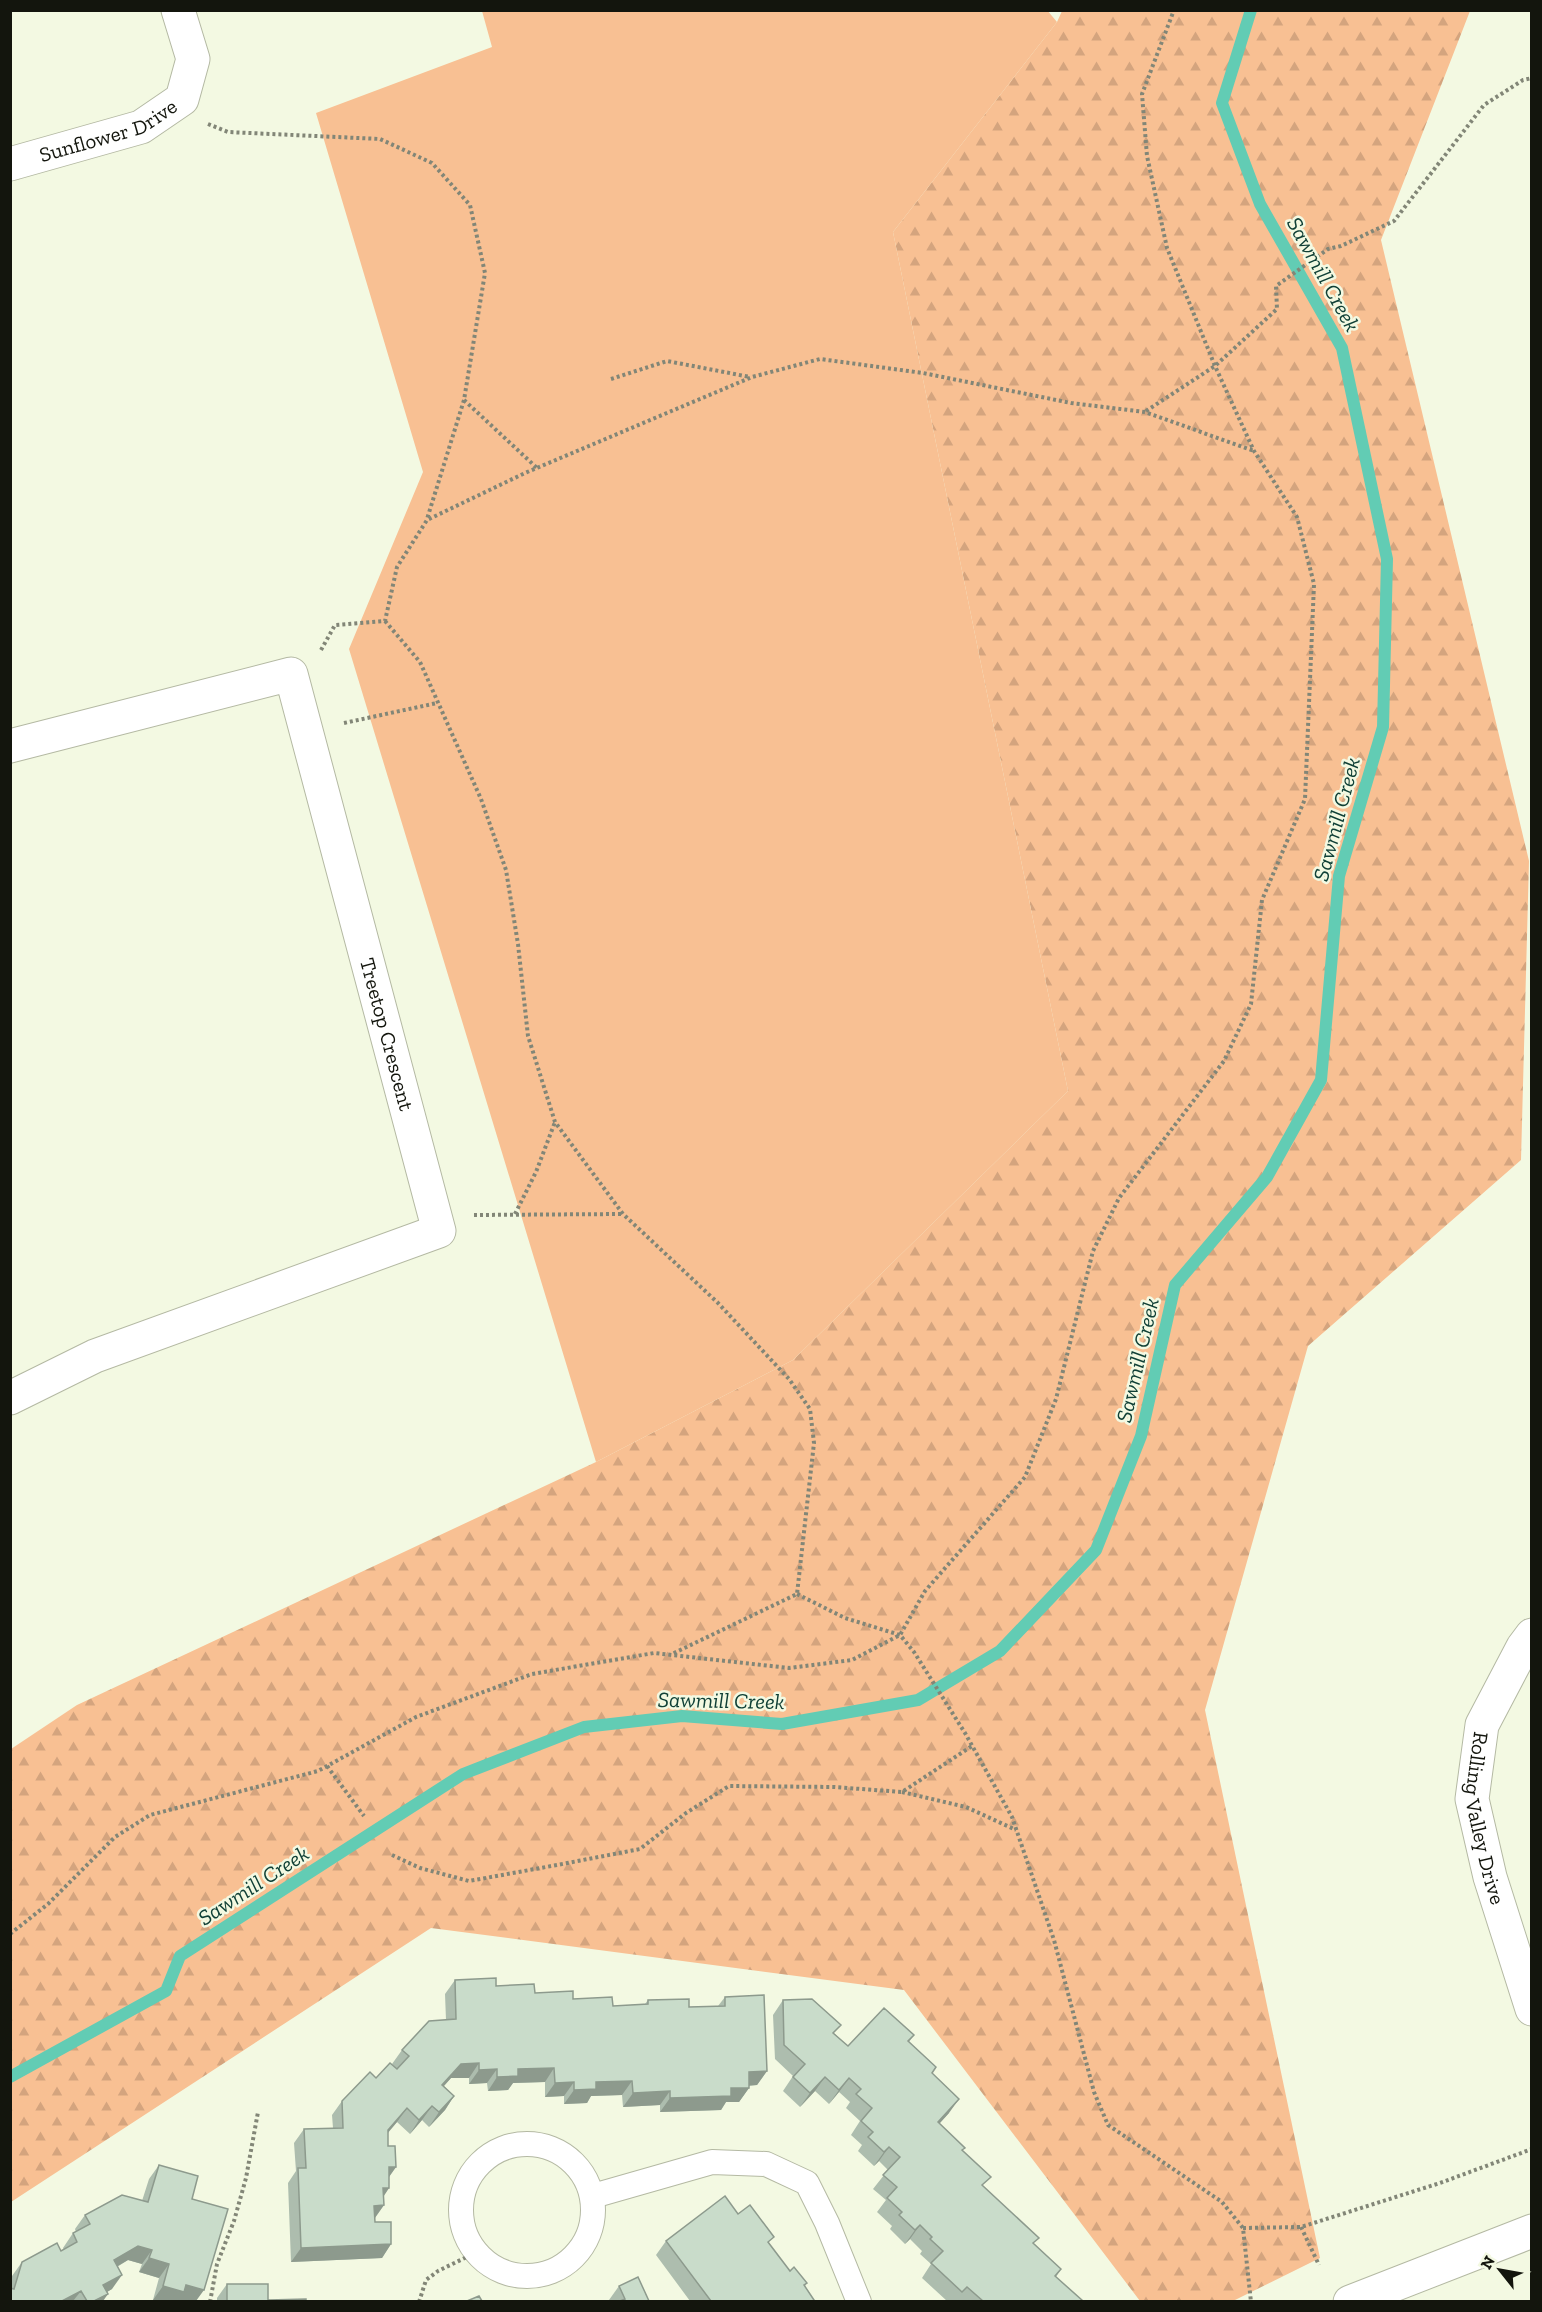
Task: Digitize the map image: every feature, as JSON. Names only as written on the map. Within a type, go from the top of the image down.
[{"type":"street","name":"Sunflower Drive","points":[[10,164],[141,127],[182,99],[193,59],[178,10]]},
{"type":"street","name":"Treetop Crescent","points":[[10,746],[291,674],[435,1215]]},
{"type":"street","points":[[10,1398],[95,1356],[439,1231],[435,1215]]},
{"type":"street","name":"Rolling Valley Drive","points":[[1532,1635],[1523,1647],[1482,1725],[1472,1799],[1490,1877],[1532,2009]]},
{"type":"street","points":[[1351,2301],[1532,2231]]},
{"type":"lane","points":[[528,2143],[557,2150],[580,2169],[593,2196],[592,2226],[580,2252],[556,2271],[527,2277],[499,2271],[475,2253],[462,2226],[461,2195],[474,2168],[498,2149],[528,2143]]},
{"type":"lane","points":[[593,2196],[712,2162],[765,2164],[807,2182],[860,2301]]},
{"type":"path","points":[[10,1934],[48,1904],[115,1837],[150,1815],[318,1771],[416,1717],[532,1674],[654,1653],[789,1668],[852,1660],[900,1635],[925,1591],[1025,1477],[1056,1399],[1093,1251],[1119,1198],[1224,1061],[1251,1004],[1262,900],[1305,799],[1314,584],[1297,517],[1254,451],[1215,366],[1167,248],[1147,156],[1142,94],[1174,10]]},
{"type":"path","points":[[1145,412],[1215,366],[1276,309],[1276,286],[1328,249],[1341,246],[1394,221],[1484,105],[1523,80],[1532,78]]},
{"type":"path","points":[[167,109],[228,132],[380,139],[432,163],[470,204],[485,273],[464,400],[427,520],[398,567],[386,621]]},
{"type":"path","points":[[427,520],[537,468],[752,377],[819,359],[923,373],[1071,403],[1145,412],[1254,451]]},
{"type":"path","points":[[611,379],[667,361],[752,377]]},
{"type":"path","points":[[464,400],[537,468]]},
{"type":"path","points":[[297,696],[335,625],[386,621]]},
{"type":"path","points":[[386,621],[420,662],[481,799],[506,870],[518,944],[528,1036],[555,1122],[623,1214],[718,1303],[789,1379],[810,1409],[814,1443],[798,1594]]},
{"type":"path","points":[[305,727],[340,724],[437,703]]},
{"type":"path","points":[[515,1214],[536,1172],[555,1122]]},
{"type":"path","points":[[435,1215],[623,1214]]},
{"type":"path","points":[[798,1594],[845,1618],[900,1635],[914,1652],[965,1733],[1012,1817],[1054,1940],[1094,2092],[1108,2125],[1222,2202],[1243,2228],[1251,2301]]},
{"type":"path","points":[[670,1655],[798,1594]]},
{"type":"path","points":[[902,1792],[972,1746]]},
{"type":"path","points":[[327,1766],[364,1816]]},
{"type":"path","points":[[392,1855],[420,1868],[469,1881],[640,1849],[686,1813],[729,1786],[834,1787],[902,1792],[966,1807],[1017,1830]]},
{"type":"path","points":[[210,2301],[217,2264],[234,2222],[246,2178],[258,2112]]},
{"type":"path","points":[[1243,2228],[1301,2226],[1440,2183],[1532,2149]]},
{"type":"path","points":[[1301,2226],[1318,2265]]},
{"type":"path","points":[[419,2301],[426,2280],[438,2271],[475,2253]]},
{"type":"green space","points":[[1047,10],[1057,22],[893,232],[1068,1091],[793,1360],[596,1462],[349,649],[423,472],[316,113],[492,47],[482,11]]},
{"type":"green space","points":[[1062,11],[1470,11],[1381,240],[1529,861],[1521,1160],[1308,1346],[1205,1710],[1320,2258],[1233,2301],[1140,2301],[904,1990],[431,1928],[11,2202],[11,1749],[77,1705],[596,1462],[793,1360],[1068,1091],[893,232],[1057,22]]},
{"type":"building","points":[[496,1978],[496,1986],[534,1984],[535,1993],[573,1991],[573,1999],[612,1997],[613,2006],[648,2004],[648,2000],[689,1999],[689,2007],[725,2006],[725,1997],[764,1995],[767,2071],[749,2072],[749,2088],[731,2088],[731,2096],[670,2098],[670,2091],[633,2093],[632,2081],[596,2082],[596,2089],[574,2090],[574,2082],[555,2083],[554,2068],[518,2069],[518,2076],[497,2077],[497,2069],[479,2070],[479,2063],[461,2064],[442,2085],[454,2096],[439,2112],[432,2106],[419,2120],[407,2108],[388,2130],[388,2146],[395,2146],[396,2167],[389,2167],[389,2188],[383,2188],[384,2205],[374,2206],[375,2222],[391,2222],[391,2244],[301,2248],[298,2168],[306,2168],[304,2129],[343,2128],[342,2101],[370,2072],[376,2078],[390,2063],[397,2069],[409,2056],[402,2050],[429,2021],[456,2019],[455,1980]]},
{"type":"building","points":[[812,1999],[841,2025],[833,2033],[848,2046],[884,2008],[914,2035],[908,2041],[936,2067],[932,2073],[959,2099],[938,2122],[965,2148],[962,2150],[991,2177],[982,2185],[1039,2238],[1033,2243],[1061,2269],[1055,2276],[1083,2301],[983,2301],[967,2287],[962,2292],[931,2263],[943,2251],[920,2225],[915,2230],[899,2215],[902,2212],[887,2198],[897,2187],[883,2175],[900,2157],[889,2147],[884,2152],[868,2137],[873,2132],[861,2121],[872,2108],[856,2094],[861,2089],[849,2078],[839,2090],[825,2077],[810,2093],[793,2077],[805,2064],[784,2045],[783,2000]]},
{"type":"building","points":[[159,2165],[198,2176],[192,2199],[228,2209],[204,2290],[186,2285],[184,2292],[163,2286],[169,2264],[149,2258],[152,2250],[138,2246],[114,2260],[122,2275],[103,2285],[108,2294],[94,2301],[87,2301],[81,2291],[62,2301],[10,2301],[10,2288],[14,2289],[22,2262],[57,2243],[61,2251],[77,2242],[73,2233],[90,2224],[85,2215],[122,2195],[148,2202]]},
{"type":"building","points":[[725,2196],[738,2214],[750,2205],[774,2237],[768,2242],[790,2271],[794,2267],[807,2283],[804,2285],[813,2301],[711,2301],[666,2241]]},
{"type":"building","points":[[638,2277],[649,2301],[620,2301],[625,2299],[619,2286]]},
{"type":"building","points":[[227,2284],[268,2284],[268,2300],[306,2299],[306,2301],[227,2301]]},
{"type":"building","points":[[479,2296],[482,2301],[467,2301]]},
{"type":"waterway","name":"Sawmill Creek","points":[[10,2077],[166,1991],[180,1956],[463,1774],[584,1727],[682,1716],[782,1724],[918,1700],[1000,1651],[1096,1550],[1141,1436],[1175,1285],[1267,1177],[1321,1080],[1339,876],[1383,727],[1387,559],[1342,348],[1260,204],[1222,103],[1251,10]]}]
